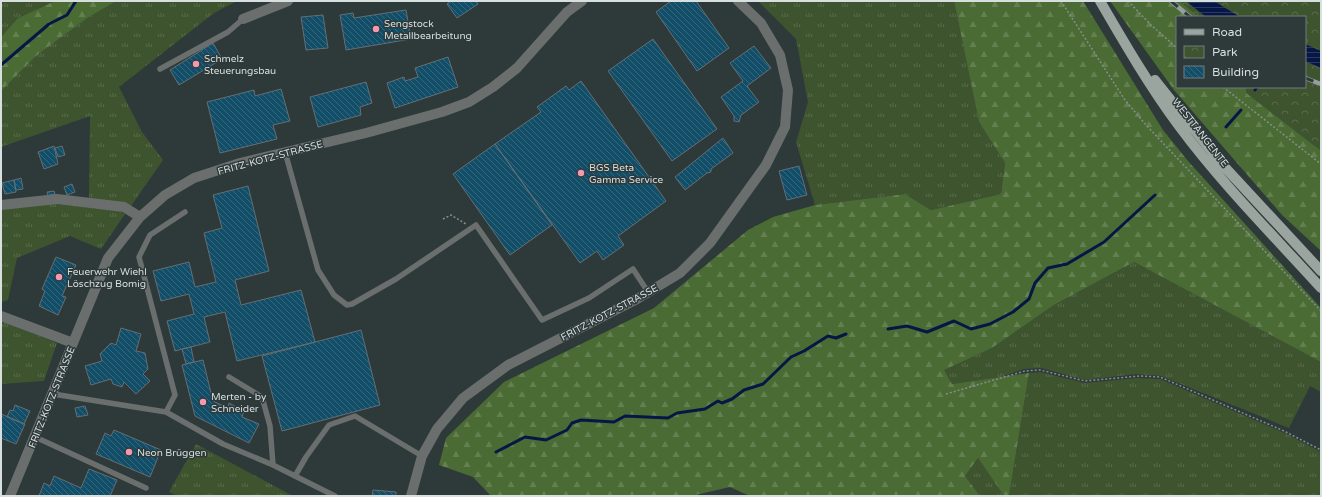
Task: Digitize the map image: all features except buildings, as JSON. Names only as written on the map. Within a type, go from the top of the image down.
[{"type":"main road","points":[[1100,1],[1114,24]]},
{"type":"main road","name":"WESTTANGENTE","points":[[1114,24],[1203,142],[1321,271]]},
{"type":"main road","name":"WESTTANGENTE","points":[[1114,24],[1146,78],[1180,127],[1217,172],[1321,288]]},
{"type":"main road","points":[[1298,247],[1321,261]]},
{"type":"street","points":[[243,19],[288,1]]},
{"type":"street","name":"FRITZ-KOTZ-STRASSE","points":[[10,496],[108,258],[140,217],[166,195],[194,178],[240,163],[366,133],[442,112],[469,102],[493,87],[517,68],[567,12],[582,1]]},
{"type":"street","name":"FRITZ-KOTZ-STRASSE","points":[[411,496],[422,456],[437,429],[463,398],[508,365],[648,292],[680,273],[710,243],[766,165],[785,128],[788,90],[780,56],[761,23],[738,1]]},
{"type":"street","points":[[1,206],[57,199],[124,206],[140,217]]},
{"type":"street","points":[[1,316],[73,343]]},
{"type":"lane","points":[[160,69],[228,32],[243,19]]},
{"type":"lane","points":[[285,152],[318,270],[334,296],[347,305],[352,304],[396,279],[476,225],[542,320],[589,298],[633,269],[648,292]]},
{"type":"lane","points":[[166,412],[175,395],[139,257],[150,235],[185,212]]},
{"type":"lane","points":[[230,377],[262,397],[270,426],[273,465]]},
{"type":"lane","points":[[52,394],[166,412],[223,444],[273,465],[335,496]]},
{"type":"lane","points":[[295,476],[306,457],[329,425],[356,416],[422,456]]},
{"type":"lane","points":[[35,437],[146,488]]},
{"type":"path","points":[[1061,1],[1125,100],[1146,125],[1321,311]]},
{"type":"path","points":[[1128,1],[1151,25],[1176,47]]},
{"type":"path","points":[[1224,88],[1321,164]]},
{"type":"path","points":[[443,219],[451,215],[465,223],[471,229]]},
{"type":"path","points":[[946,394],[1025,370],[1040,370],[1085,381],[1140,376],[1160,377],[1284,431],[1321,450]]},
{"type":"green space","points":[[1,1],[55,1],[18,18],[1,37]]},
{"type":"green space","points":[[55,1],[116,1],[86,19],[36,56],[1,91],[1,37],[18,18]]},
{"type":"green space","points":[[116,1],[237,1],[214,13],[119,87],[142,132],[163,160],[131,206],[89,199],[90,116],[1,147],[1,91],[36,56],[86,19]]},
{"type":"green space","points":[[758,1],[954,1],[979,122],[1005,163],[1001,194],[931,210],[905,194],[815,205],[796,142],[808,102],[796,39]]},
{"type":"green space","points":[[954,1],[1083,1],[1163,130],[1188,161],[1321,308],[1321,362],[1134,262],[1054,305],[992,348],[944,370],[952,384],[1029,373],[1009,496],[1004,496],[978,458],[965,476],[980,496],[750,496],[730,487],[691,496],[491,496],[473,477],[439,465],[446,438],[504,382],[654,308],[748,230],[773,217],[815,205],[905,194],[931,210],[1001,194],[1005,163],[979,122]]},
{"type":"green space","points":[[1110,1],[1235,1],[1263,16],[1176,16],[1176,88],[1273,88],[1321,126],[1321,251],[1282,215],[1174,90]]},
{"type":"green space","points":[[1179,1],[1321,1],[1321,151],[1246,93],[1246,88],[1306,88],[1306,16],[1198,16]]},
{"type":"green space","points":[[54,204],[120,211],[125,214],[101,249],[70,236],[17,258],[8,300],[1,302],[1,209]]},
{"type":"green space","points":[[1134,262],[1321,362],[1321,392],[1310,386],[1289,428],[1161,376],[1137,374],[1085,380],[1041,368],[1024,369],[1001,377],[952,384],[943,370],[992,348],[1054,305]]},
{"type":"green space","points":[[2,321],[57,343],[44,381],[1,384]]},
{"type":"green space","points":[[1040,372],[1085,383],[1137,378],[1160,379],[1287,434],[1321,452],[1321,496],[1009,496],[1029,373]]},
{"type":"green space","points":[[196,444],[293,496],[177,496],[169,492]]},
{"type":"green space","points":[[978,458],[1004,496],[980,496],[965,476]]},
{"type":"water","points":[[1186,1],[1214,1],[1238,16],[1205,16]]},
{"type":"water","points":[[1306,44],[1321,51],[1321,68],[1306,61]]},
{"type":"waterway","points":[[1,65],[49,24],[67,15],[76,1]]},
{"type":"waterway","points":[[1226,127],[1241,110]]},
{"type":"waterway","points":[[888,329],[907,326],[927,332],[954,321],[971,329],[990,324],[1013,312],[1029,299],[1035,283],[1048,268],[1067,264],[1104,242],[1155,195]]},
{"type":"waterway","points":[[496,452],[525,437],[546,440],[567,430],[572,423],[581,420],[614,422],[625,416],[668,418],[677,413],[705,409],[718,401],[722,403],[732,399],[744,390],[763,384],[791,357],[828,336],[836,338],[846,334]]},
{"type":"railway","points":[[1171,1],[1189,16]]},
{"type":"railway","points":[[1306,78],[1321,84]]},
{"type":"place","name":"Sengstock Metallbearbeitung","points":[[376,29]]},
{"type":"place","name":"Schmelz Steuerungsbau","points":[[196,64]]},
{"type":"place","name":"BGS Beta Gamma Service","points":[[581,173]]},
{"type":"place","name":"Feuerwehr Wiehl Löschzug Bomig","points":[[59,277]]},
{"type":"place","name":"Merten - by Schneider","points":[[203,402]]},
{"type":"place","name":"Neon Brüggen","points":[[129,452]]}]
